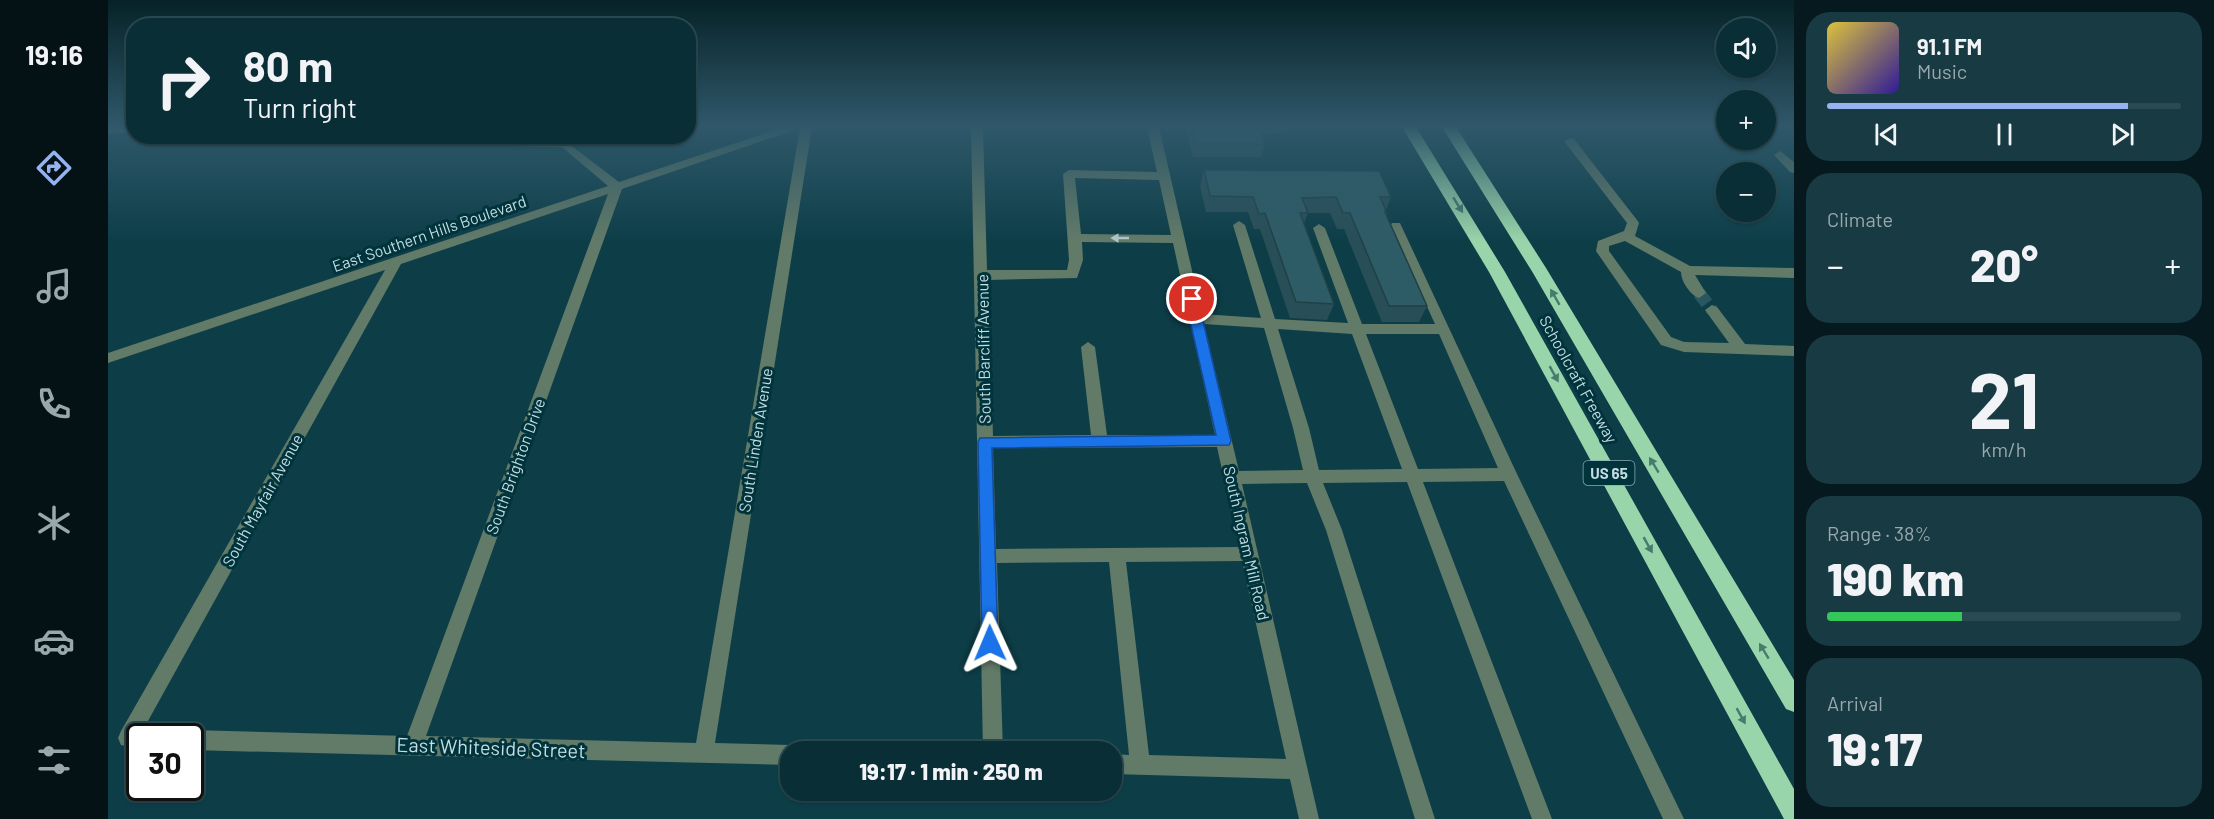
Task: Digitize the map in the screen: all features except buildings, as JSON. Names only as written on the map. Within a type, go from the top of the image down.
[{"type":"highway","name":"Schoolcraft Freeway","points":[[1432,165],[1509,293],[1794,813]]},
{"type":"highway","name":"Schoolcraft Freeway","points":[[1473,165],[1540,272],[1794,701]]},
{"type":"street","points":[[591,165],[617,187]]},
{"type":"street","name":"East Southern Hills Boulevard","points":[[108,358],[682,165]]},
{"type":"street","name":"South Linden Avenue","points":[[704,753],[800,165]]},
{"type":"street","name":"South Barcliff Avenue","points":[[978,165],[993,741]]},
{"type":"street","name":"South Ingram Mill Road","points":[[1162,165],[1309,819]]},
{"type":"street","points":[[1589,165],[1633,223],[1630,234],[1603,244],[1602,250],[1656,331],[1666,341],[1684,347],[1794,351]]},
{"type":"street","points":[[981,275],[1072,275],[1076,260],[1069,174],[1164,176]]},
{"type":"street","name":"South Brighton Drive","points":[[412,745],[617,187]]},
{"type":"street","points":[[1239,225],[1301,428],[1312,476],[1334,530],[1425,819]]},
{"type":"street","points":[[1396,226],[1509,474],[1674,819]]},
{"type":"street","points":[[1319,228],[1542,819]]},
{"type":"street","points":[[1626,236],[1688,270],[1794,273]]},
{"type":"street","points":[[1075,238],[1178,239]]},
{"type":"street","name":"South Mayfair Avenue","points":[[142,723],[396,262]]},
{"type":"street","points":[[1688,270],[1688,278],[1699,293]]},
{"type":"street","points":[[1712,310],[1741,349]]},
{"type":"street","points":[[1196,319],[1356,329],[1444,329]]},
{"type":"street","points":[[1088,347],[1100,442]]},
{"type":"street","points":[[985,442],[1224,441]]},
{"type":"street","points":[[1232,478],[1509,474]]},
{"type":"street","points":[[988,556],[1249,554]]},
{"type":"street","points":[[1117,555],[1140,765]]},
{"type":"street","name":"East Whiteside Street","points":[[204,740],[780,755]]},
{"type":"street","points":[[1122,765],[1298,770]]},
{"type":"tunnel","points":[[1699,293],[1712,310]]},
{"type":"route","points":[[990,643],[985,442],[1224,441],[1192,299]]}]
